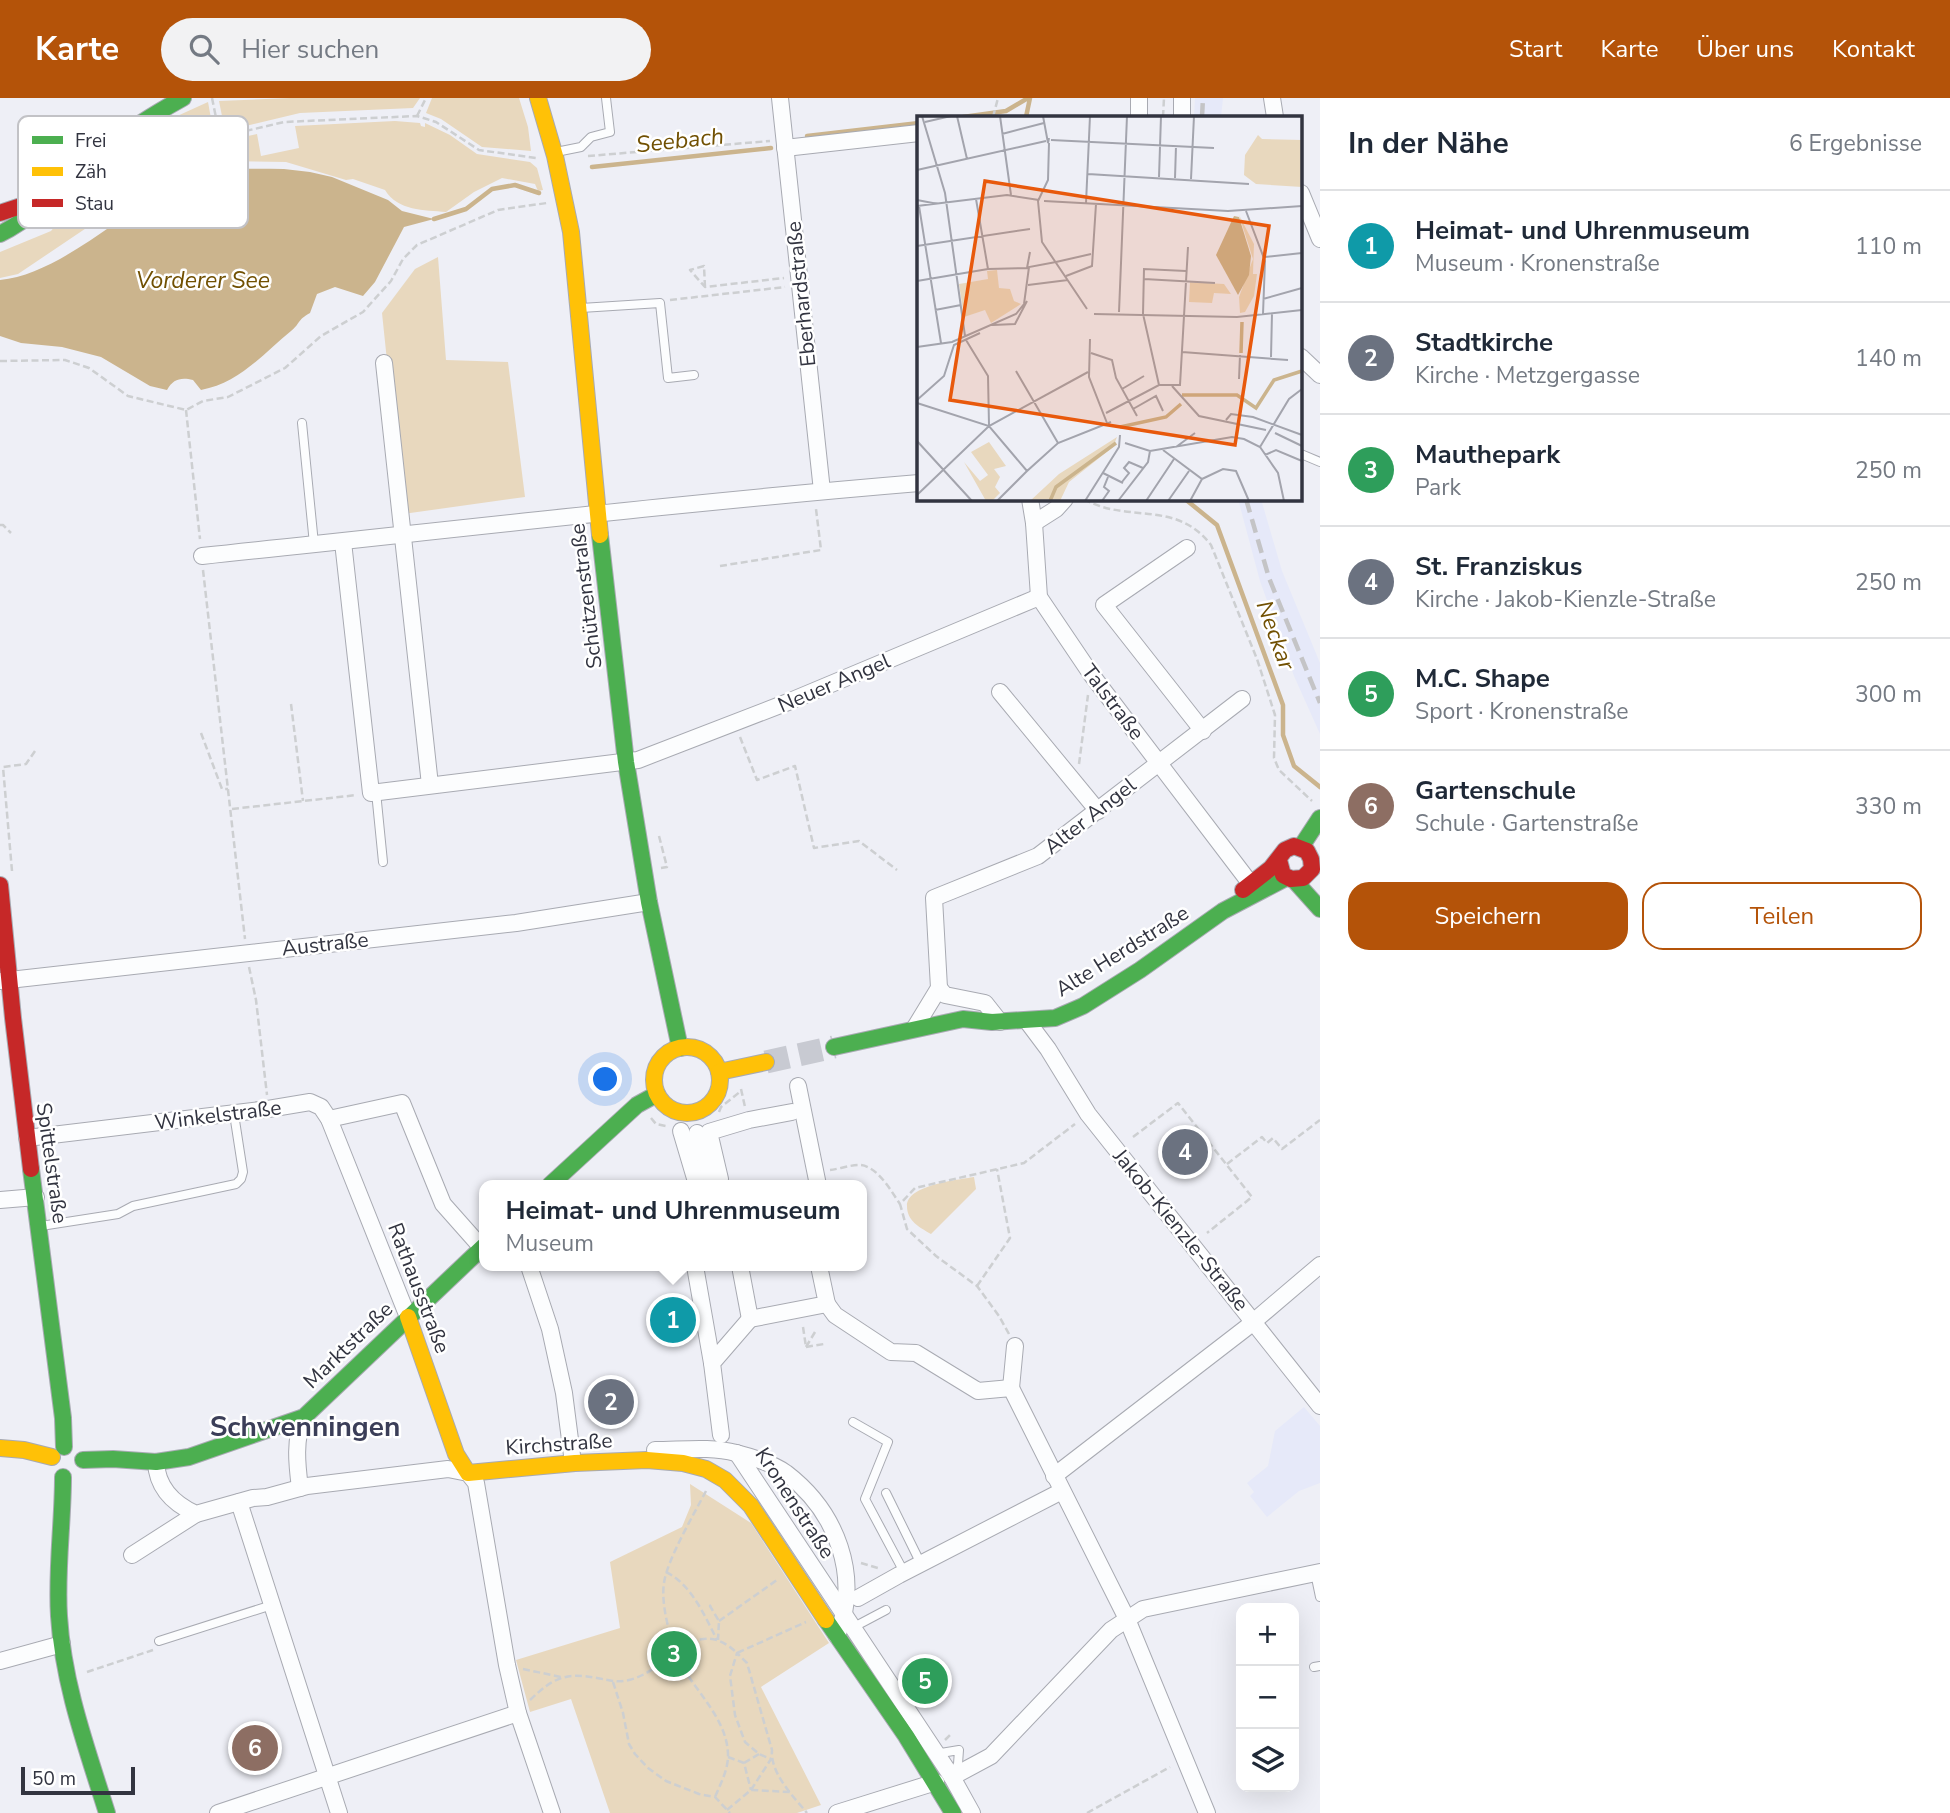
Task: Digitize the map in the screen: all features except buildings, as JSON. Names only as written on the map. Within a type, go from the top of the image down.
[{"type":"main road","points":[[151,116],[183,98]]},
{"type":"main road","name":"Schützenstraße","points":[[538,98],[547,149],[571,232],[597,512],[626,762],[649,902],[680,1048]]},
{"type":"main road","points":[[0,213],[18,207]]},
{"type":"main road","points":[[0,234],[18,224]]},
{"type":"main road","name":"Alte Herdstraße","points":[[1223,911],[1250,883],[1279,860],[1286,849],[1301,847],[1318,812]]},
{"type":"main road","points":[[1301,847],[1312,856],[1312,869],[1320,885]]},
{"type":"main road","points":[[1279,860],[1280,871],[1320,909]]},
{"type":"main road","name":"Alte Herdstraße","points":[[834,1047],[963,1019],[1000,1022],[1055,1018],[1083,1006],[1140,970],[1223,911],[1290,879],[1303,879],[1312,869]]},
{"type":"main road","name":"Spittelstraße","points":[[6,882],[4,981],[36,1197],[63,1418],[58,1452]]},
{"type":"main road","points":[[680,1048],[700,1049],[708,1055],[719,1072],[720,1084],[716,1096],[698,1112],[686,1114],[664,1105],[654,1083],[660,1060],[669,1052],[680,1048]]},
{"type":"main road","points":[[719,1072],[766,1062]]},
{"type":"main road","points":[[555,1180],[637,1105],[657,1094]]},
{"type":"main road","name":"Marktstraße","points":[[301,1424],[479,1251]]},
{"type":"main road","name":"Rathausstraße","points":[[408,1317],[464,1468]]},
{"type":"main road","points":[[83,1460],[113,1459],[156,1468],[301,1424]]},
{"type":"main road","points":[[0,1448],[58,1452],[77,1450],[83,1460],[79,1473],[69,1478],[62,1477],[52,1468],[58,1452]]},
{"type":"main road","name":"Kirchstraße","points":[[572,1459],[653,1460],[690,1464],[707,1469]]},
{"type":"main road","name":"Kronenstraße","points":[[707,1469],[720,1476],[752,1508],[918,1755],[944,1779],[953,1813]]},
{"type":"main road","points":[[62,1477],[62,1644],[74,1705],[107,1813]]},
{"type":"street","name":"Eberhardstraße","points":[[780,98],[818,491]]},
{"type":"street","points":[[1139,98],[1139,116]]},
{"type":"street","points":[[1182,98],[1182,116]]},
{"type":"street","points":[[1272,98],[1275,116]]},
{"type":"street","points":[[785,144],[917,133]]},
{"type":"street","points":[[1302,195],[1320,239]]},
{"type":"street","points":[[1302,357],[1320,375]]},
{"type":"street","points":[[384,363],[430,785]]},
{"type":"street","points":[[202,556],[404,536],[597,512],[917,483]]},
{"type":"street","points":[[1030,500],[1039,597]]},
{"type":"street","points":[[1034,523],[1056,509],[1064,500]]},
{"type":"street","points":[[343,541],[373,792]]},
{"type":"street","points":[[1186,548],[1104,606],[1203,731]]},
{"type":"street","name":"Neuer Angel","points":[[373,792],[638,760],[735,723],[1039,597]]},
{"type":"street","name":"Talstraße","points":[[1039,597],[1091,674],[1250,883]]},
{"type":"street","points":[[1000,692],[1098,811]]},
{"type":"street","name":"Alter Angel","points":[[939,988],[934,898],[1038,856],[1242,699]]},
{"type":"street","name":"Austraße","points":[[4,981],[516,923],[649,902]]},
{"type":"street","points":[[914,1030],[939,988],[945,995],[985,1003],[1000,1022]]},
{"type":"street","points":[[1048,1049],[1055,1018]]},
{"type":"street","name":"Jakob-Kienzle-Straße","points":[[1027,1020],[1088,1114],[1320,1406]]},
{"type":"street","points":[[798,1086],[817,1179]]},
{"type":"street","name":"Winkelstraße","points":[[27,1138],[268,1110],[310,1102],[321,1108],[329,1119]]},
{"type":"street","points":[[329,1119],[402,1103],[443,1203],[479,1243]]},
{"type":"street","points":[[696,1132],[792,1112]]},
{"type":"street","name":"Rathausstraße","points":[[329,1119],[408,1317]]},
{"type":"street","points":[[696,1132],[715,1180]]},
{"type":"street","points":[[696,1132],[697,1180]]},
{"type":"street","points":[[0,1200],[36,1197]]},
{"type":"street","points":[[1054,1476],[1254,1321],[1320,1265]]},
{"type":"street","points":[[531,1271],[550,1329],[564,1393],[572,1459]]},
{"type":"street","name":"Kronenstraße","points":[[696,1271],[727,1446],[849,1621],[936,1754],[944,1779],[972,1813]]},
{"type":"street","points":[[741,1271],[750,1319]]},
{"type":"street","points":[[820,1271],[827,1304],[835,1315],[891,1352],[916,1353],[978,1391],[1011,1388]]},
{"type":"street","points":[[712,1363],[750,1319],[827,1304]]},
{"type":"street","points":[[1015,1346],[1011,1388],[1127,1619],[1208,1813]]},
{"type":"street","points":[[300,1488],[298,1469],[301,1424]]},
{"type":"street","name":"Kirchstraße","points":[[132,1555],[196,1514],[300,1488],[448,1469],[649,1450],[727,1446]]},
{"type":"street","name":"Kirchstraße","points":[[653,1460],[727,1446]]},
{"type":"street","name":"Kronenstraße","points":[[727,1446],[786,1474],[824,1515],[834,1531],[846,1570],[849,1621],[837,1636]]},
{"type":"street","points":[[156,1468],[172,1501],[196,1514]]},
{"type":"street","points":[[464,1468],[476,1483],[507,1665],[518,1713],[552,1813]]},
{"type":"street","points":[[858,1598],[1062,1491]]},
{"type":"street","points":[[239,1502],[339,1813]]},
{"type":"street","points":[[837,1813],[944,1779],[991,1755],[1111,1630],[1143,1609],[1318,1573]]},
{"type":"street","points":[[0,1661],[62,1644]]},
{"type":"street","points":[[218,1813],[518,1713]]},
{"type":"lane","points":[[547,149],[581,147],[591,137],[610,132],[606,98]]},
{"type":"lane","points":[[578,309],[660,303],[668,378],[694,375]]},
{"type":"lane","points":[[302,423],[314,544]]},
{"type":"lane","points":[[1302,454],[1320,462]]},
{"type":"lane","points":[[373,792],[383,862]]},
{"type":"lane","points":[[40,1227],[118,1214],[133,1206],[236,1184],[243,1172],[234,1114]]},
{"type":"lane","points":[[853,1422],[888,1442],[865,1499],[901,1574]]},
{"type":"lane","points":[[886,1493],[921,1564]]},
{"type":"lane","points":[[1318,1573],[1320,1597]]},
{"type":"lane","points":[[159,1642],[272,1605]]},
{"type":"lane","points":[[849,1621],[886,1610]]},
{"type":"lane","points":[[918,1755],[959,1750],[958,1764],[944,1779]]},
{"type":"path","points":[[212,98],[216,116]]},
{"type":"path","points":[[417,116],[426,98]]},
{"type":"path","points":[[995,114],[998,98]]},
{"type":"path","points":[[1163,116],[1164,98]]},
{"type":"path","points":[[248,130],[284,122],[417,116],[436,122],[479,150],[547,149]]},
{"type":"path","points":[[583,156],[785,144]]},
{"type":"path","points":[[0,361],[65,360],[89,368],[128,396],[186,411],[203,401],[228,397],[285,368],[321,336],[363,313],[391,281],[416,245],[498,210],[550,202]]},
{"type":"path","points":[[704,266],[705,287],[698,278],[690,270],[704,266]]},
{"type":"path","points":[[705,287],[796,281]]},
{"type":"path","points":[[660,303],[796,281]]},
{"type":"path","points":[[186,411],[247,953],[256,1000],[268,1110]]},
{"type":"path","points":[[720,566],[821,550],[818,491]]},
{"type":"path","points":[[1087,500],[1129,512],[1177,518],[1200,530],[1206,538],[1257,659],[1275,715],[1274,758],[1279,770],[1318,812]]},
{"type":"path","points":[[0,525],[10,533]]},
{"type":"path","points":[[1076,785],[1091,674]]},
{"type":"path","points":[[291,704],[303,801]]},
{"type":"path","points":[[735,723],[757,780],[795,766],[814,848],[859,841],[897,870]]},
{"type":"path","points":[[201,733],[222,789],[229,789]]},
{"type":"path","points":[[6,882],[3,767],[26,764],[35,751]]},
{"type":"path","points":[[232,809],[373,792]]},
{"type":"path","points":[[659,836],[667,867]]},
{"type":"path","points":[[740,1085],[749,1120]]},
{"type":"path","points":[[696,1132],[741,1091]]},
{"type":"path","points":[[1133,1137],[1178,1103],[1227,1164],[1252,1198],[1207,1233]]},
{"type":"path","points":[[900,1204],[915,1188],[1024,1163],[1083,1117]]},
{"type":"path","points":[[1227,1164],[1262,1137],[1267,1143],[1273,1138],[1282,1149],[1320,1120]]},
{"type":"path","points":[[817,1179],[860,1165],[868,1167],[885,1181],[900,1204],[907,1229],[936,1256],[977,1286],[999,1315],[1015,1346]]},
{"type":"path","points":[[977,1286],[1010,1238],[997,1169]]},
{"type":"path","points":[[803,1327],[806,1347]]},
{"type":"path","points":[[806,1347],[815,1332]]},
{"type":"path","points":[[806,1347],[824,1344]]},
{"type":"path","points":[[707,1488],[666,1572],[663,1601],[684,1669],[718,1719],[728,1757],[715,1797]]},
{"type":"path","points":[[854,1560],[901,1574]]},
{"type":"path","points":[[666,1572],[676,1577],[700,1607],[717,1640]]},
{"type":"path","points":[[719,1621],[779,1578]]},
{"type":"path","points":[[711,1605],[719,1621],[717,1640]]},
{"type":"path","points":[[807,1813],[771,1759],[759,1754],[745,1742],[735,1715],[730,1676],[737,1653],[822,1615]]},
{"type":"path","points":[[518,1713],[548,1683],[561,1677],[579,1675],[613,1682],[632,1679],[695,1640],[717,1640],[728,1644],[747,1663],[772,1750],[771,1759],[751,1790],[729,1812],[715,1797],[699,1794],[666,1781],[635,1754],[629,1744],[613,1682]]},
{"type":"path","points":[[82,1674],[152,1651],[159,1642]]},
{"type":"path","points":[[507,1665],[561,1677]]},
{"type":"path","points":[[744,1763],[759,1754]]},
{"type":"path","points":[[728,1757],[744,1763]]},
{"type":"path","points":[[1087,1813],[1185,1760]]},
{"type":"path","points":[[744,1763],[751,1790]]},
{"type":"path","points":[[751,1790],[790,1791]]},
{"type":"shaded area","points":[[420,98],[413,108],[300,113],[248,125],[248,116],[222,116],[219,101]]},
{"type":"shaded area","points":[[432,98],[519,98],[528,127],[531,151],[482,147],[441,119],[426,113]]},
{"type":"shaded area","points":[[1195,98],[1223,98],[1221,116],[1194,116]]},
{"type":"shaded area","points":[[208,102],[211,116],[177,116]]},
{"type":"shaded area","points":[[395,121],[420,123],[425,127],[425,123],[450,135],[477,154],[530,162],[537,168],[543,190],[538,191],[535,184],[502,178],[474,192],[446,212],[429,211],[404,206],[390,197],[385,190],[353,179],[346,180],[286,162],[248,161],[248,136],[257,134],[261,156],[299,148],[295,126]]},
{"type":"shaded area","points":[[53,228],[86,228],[18,274],[0,278],[0,252]]},
{"type":"shaded area","points":[[438,257],[446,360],[508,362],[525,497],[403,514],[382,313],[415,269]]},
{"type":"shaded area","points":[[1238,500],[1261,500],[1282,571],[1320,663],[1320,734],[1294,676],[1260,581]]},
{"type":"shaded area","points":[[974,1177],[976,1189],[931,1234],[911,1220],[907,1206],[915,1193],[945,1182]]},
{"type":"shaded area","points":[[1304,1407],[1320,1426],[1320,1483],[1299,1491],[1267,1517],[1250,1496],[1254,1492],[1247,1483],[1268,1466],[1275,1431]]},
{"type":"shaded area","points":[[690,1484],[751,1523],[829,1643],[761,1687],[821,1805],[797,1813],[610,1813],[571,1699],[530,1712],[516,1660],[620,1628],[610,1562],[682,1527],[691,1505]]},
{"type":"water","name":"Vorderer See","points":[[250,169],[284,169],[332,177],[388,200],[402,211],[434,219],[404,227],[375,282],[363,296],[335,287],[317,294],[310,313],[249,367],[227,381],[201,390],[193,380],[181,379],[172,383],[167,390],[150,386],[101,357],[62,347],[21,343],[0,336],[0,280],[20,276],[62,258],[109,228],[248,228]]},
{"type":"waterway","points":[[970,116],[1006,111],[1028,98]]},
{"type":"waterway","name":"Neckar","points":[[1026,116],[1030,98]]},
{"type":"waterway","points":[[807,136],[917,123]]},
{"type":"waterway","name":"Seebach","points":[[592,167],[771,148]]},
{"type":"waterway","points":[[434,219],[466,209],[492,189],[515,185],[539,193]]},
{"type":"waterway","name":"Neckar","points":[[1186,500],[1217,525],[1283,705],[1283,735],[1294,766],[1320,787]]},
{"type":"tunnel","points":[[766,1062],[834,1047]]},
{"type":"railway","points":[[1202,116],[1203,98]]},
{"type":"railway","points":[[1246,500],[1269,578],[1320,703]]},
{"type":"traffic: fast","points":[[152,116],[183,98]]},
{"type":"traffic: fast","points":[[0,234],[18,224]]},
{"type":"traffic: fast","points":[[600,535],[626,762],[649,902],[680,1048]]},
{"type":"traffic: fast","points":[[1301,847],[1320,818]]},
{"type":"traffic: fast","points":[[834,1047],[963,1019],[992,1022],[1055,1018],[1083,1006],[1140,970],[1223,911],[1286,878]]},
{"type":"traffic: fast","points":[[1294,880],[1320,909]]},
{"type":"traffic: fast","points":[[555,1180],[637,1105],[657,1094]]},
{"type":"traffic: fast","points":[[31,1169],[63,1418],[64,1447]]},
{"type":"traffic: fast","points":[[83,1460],[156,1462],[189,1457],[304,1417],[479,1251]]},
{"type":"traffic: fast","points":[[63,1477],[58,1581],[61,1641],[77,1716],[107,1813]]},
{"type":"traffic: fast","points":[[826,1620],[906,1736],[953,1813]]},
{"type":"traffic: slow","points":[[538,98],[555,156],[571,232],[600,535]]},
{"type":"traffic: slow","points":[[687,1047],[700,1050],[710,1057],[717,1067],[720,1080],[717,1093],[710,1103],[700,1110],[687,1113],[674,1110],[664,1103],[657,1093],[654,1080],[657,1067],[664,1057],[674,1050],[687,1047]]},
{"type":"traffic: slow","points":[[719,1072],[766,1062]]},
{"type":"traffic: slow","points":[[408,1317],[456,1454],[468,1473],[575,1463],[647,1460],[683,1463],[706,1469],[725,1480],[751,1506],[826,1620]]},
{"type":"traffic: slow","points":[[0,1448],[24,1450],[52,1457]]},
{"type":"traffic: jam","points":[[0,213],[18,207]]},
{"type":"traffic: jam","points":[[1243,890],[1271,868],[1285,850],[1294,846],[1307,851],[1312,869],[1303,878],[1291,879],[1283,875],[1279,860]]},
{"type":"traffic: jam","points":[[0,885],[31,1169]]},
{"type":"place","name":"St. Franziskus","points":[[1185,1152]]},
{"type":"place","name":"Heimat- und Uhrenmuseum","points":[[673,1320]]},
{"type":"place","name":"Stadtkirche","points":[[611,1402]]},
{"type":"place","name":"Mauthepark","points":[[674,1654]]},
{"type":"place","name":"M.C. Shape","points":[[925,1681]]},
{"type":"place","name":"Gartenschule","points":[[255,1748]]},
{"type":"district","name":"Schwenningen","points":[[305,1426]]}]
